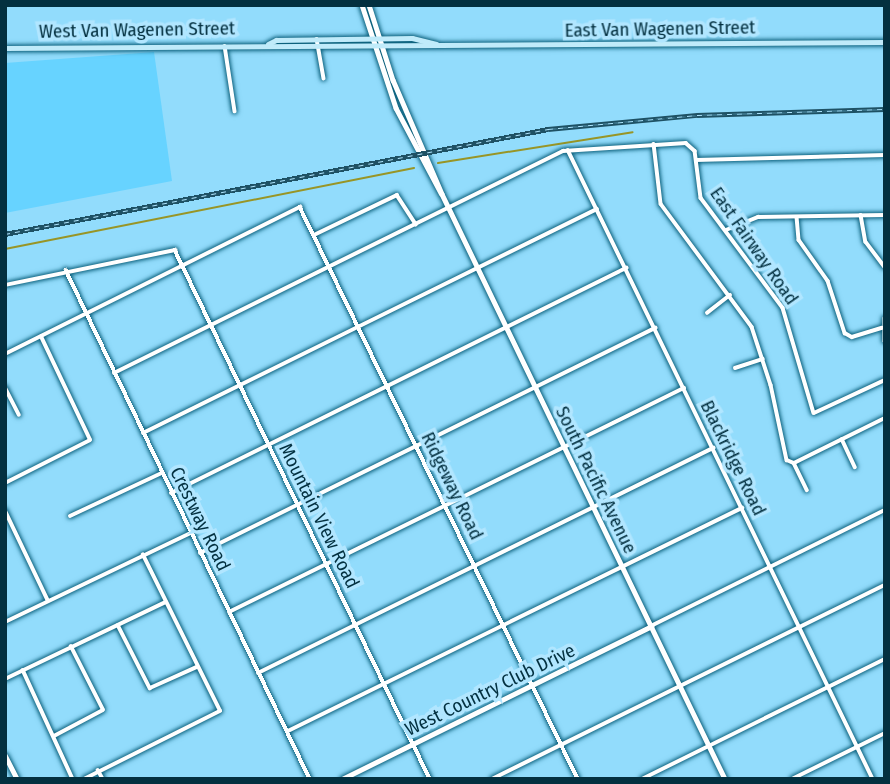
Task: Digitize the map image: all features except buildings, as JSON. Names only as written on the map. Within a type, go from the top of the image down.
[{"type":"main road","name":"East Van Wagenen Street","points":[[376,42],[427,39],[436,44],[885,42]]},
{"type":"main road","name":"West Van Wagenen Street","points":[[5,48],[376,42]]},
{"type":"street","points":[[362,5],[376,42]]},
{"type":"street","points":[[369,5],[376,42]]},
{"type":"street","name":"South Pacific Avenue","points":[[376,42],[442,194],[725,779]]},
{"type":"street","points":[[317,43],[324,78]]},
{"type":"street","points":[[224,44],[235,111]]},
{"type":"street","points":[[114,373],[568,150],[690,143],[696,160],[885,155]]},
{"type":"street","points":[[654,144],[662,204],[752,327],[792,463],[807,490]]},
{"type":"street","name":"Blackridge Road","points":[[568,150],[873,779]]},
{"type":"street","name":"East Fairway Road","points":[[696,160],[699,194],[783,308],[814,413],[885,380]]},
{"type":"street","points":[[314,235],[400,195],[416,224]]},
{"type":"street","name":"Ridgeway Road","points":[[181,265],[300,206],[578,779]]},
{"type":"street","points":[[143,433],[597,209]]},
{"type":"street","points":[[861,215],[866,242],[885,267]]},
{"type":"street","points":[[725,231],[747,218],[885,215]]},
{"type":"street","points":[[797,216],[799,240],[828,281],[845,333],[852,337],[882,328]]},
{"type":"street","points":[[5,285],[172,248],[181,265],[5,354]]},
{"type":"street","name":"Mountain View Road","points":[[181,265],[430,779]]},
{"type":"street","points":[[172,493],[626,268]]},
{"type":"street","name":"Crestway Road","points":[[66,270],[310,779]]},
{"type":"street","points":[[707,313],[730,295]]},
{"type":"street","points":[[885,318],[882,328],[885,341]]},
{"type":"street","points":[[200,552],[654,328]]},
{"type":"street","points":[[5,483],[90,440],[41,337]]},
{"type":"street","points":[[735,368],[763,359]]},
{"type":"street","points":[[5,387],[19,415]]},
{"type":"street","points":[[229,612],[684,388]]},
{"type":"street","points":[[792,463],[885,418]]},
{"type":"street","points":[[842,439],[855,467]]},
{"type":"street","points":[[258,673],[713,448]]},
{"type":"street","points":[[70,516],[162,473]]},
{"type":"street","points":[[288,732],[741,508]]},
{"type":"street","points":[[5,510],[49,601]]},
{"type":"street","points":[[651,626],[885,510]]},
{"type":"street","points":[[5,622],[191,533]]},
{"type":"street","points":[[83,779],[216,715],[218,705],[143,555]]},
{"type":"street","points":[[492,779],[885,585]]},
{"type":"street","points":[[5,679],[166,601]]},
{"type":"street","points":[[118,625],[150,688],[197,667]]},
{"type":"street","name":"West Country Club Drive","points":[[342,779],[651,626]]},
{"type":"street","points":[[54,736],[103,710],[71,647]]},
{"type":"street","points":[[642,779],[885,659]]},
{"type":"street","points":[[23,670],[73,779]]},
{"type":"street","points":[[792,779],[885,733]]},
{"type":"street","points":[[5,755],[17,779]]},
{"type":"street","points":[[98,770],[103,779]]},
{"type":"shaded area","points":[[154,52],[172,181],[5,213],[5,63]]},
{"type":"waterway","points":[[438,163],[633,132]]},
{"type":"waterway","points":[[5,249],[414,168]]},
{"type":"railway","points":[[5,234],[548,129],[697,115],[885,109]]}]
